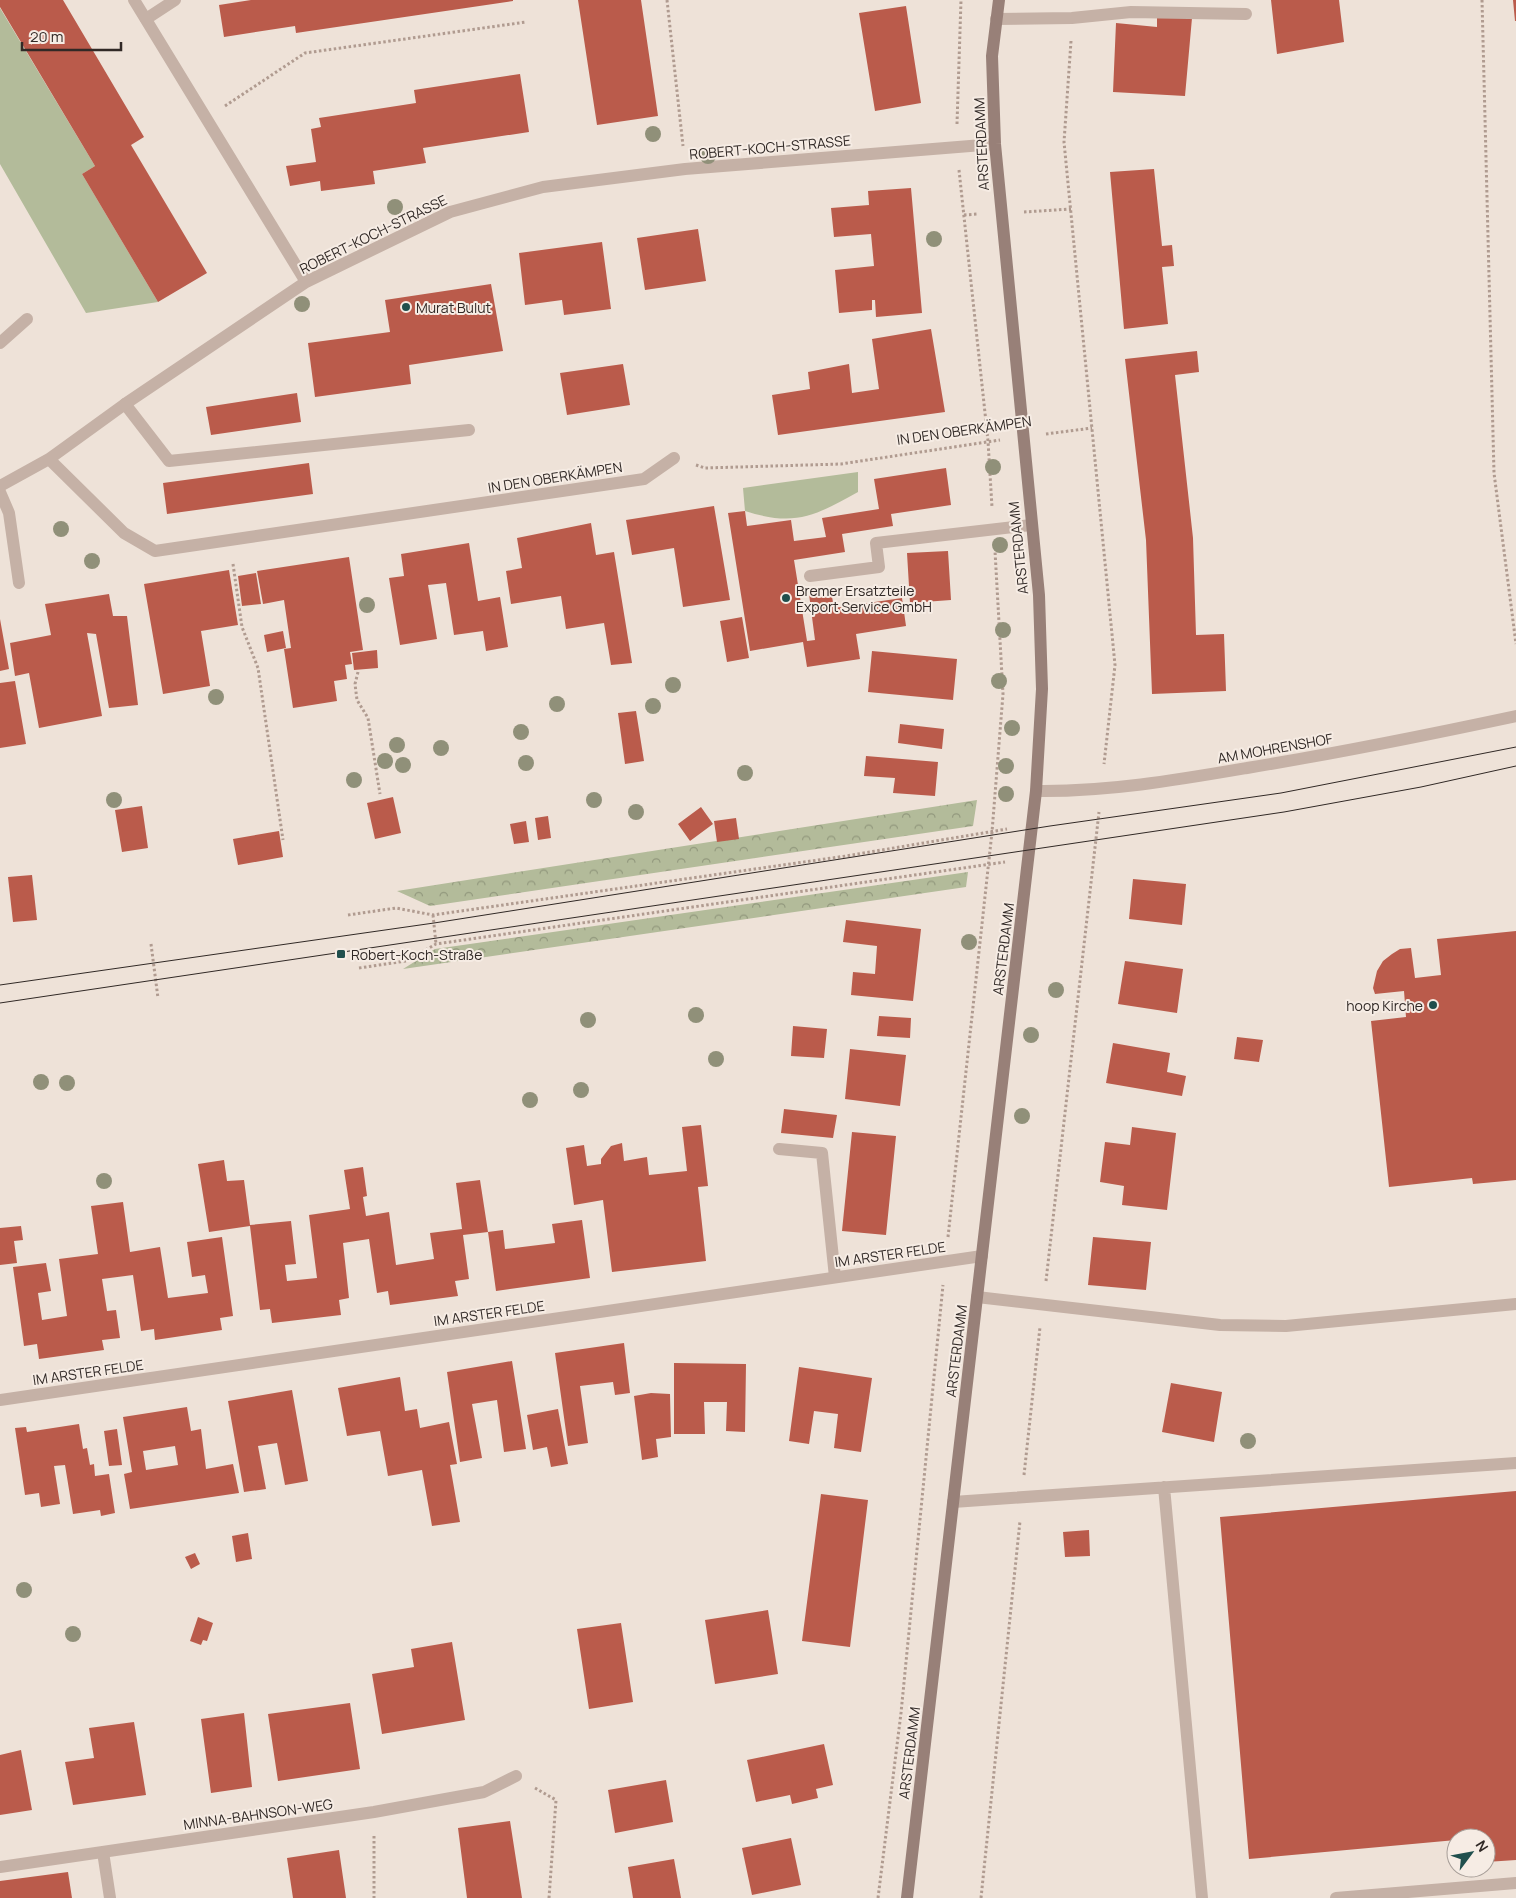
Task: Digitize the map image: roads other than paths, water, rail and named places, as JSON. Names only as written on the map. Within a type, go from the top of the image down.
[{"type":"street","points":[[134,0],[306,282]]},
{"type":"street","points":[[146,19],[175,0]]},
{"type":"street","name":"ARSTERDAMM","points":[[907,1898],[1036,791],[1042,689],[1039,595],[1022,437],[995,144],[992,56],[999,0]]},
{"type":"street","points":[[996,19],[1072,18],[1131,12],[1246,14]]},
{"type":"street","name":"ROBERT-KOCH-STRASSE","points":[[0,486],[49,459],[125,404],[306,282],[450,212],[543,187],[685,169],[995,144]]},
{"type":"street","points":[[0,343],[26,319]]},
{"type":"street","points":[[125,404],[170,461],[469,430]]},
{"type":"street","name":"IN DEN OBERKÄMPEN","points":[[49,459],[124,533],[155,551],[644,479],[674,458]]},
{"type":"street","points":[[0,492],[8,513],[19,583]]},
{"type":"street","points":[[810,576],[879,567],[876,543],[1031,525]]},
{"type":"street","name":"AM MOHRENSHOF","points":[[1036,791],[1143,786],[1354,750],[1516,716]]},
{"type":"street","points":[[779,1149],[822,1153],[835,1277]]},
{"type":"street","name":"IM ARSTER FELDE","points":[[0,1400],[982,1256]]},
{"type":"street","points":[[978,1297],[1220,1325],[1286,1326],[1516,1304]]},
{"type":"street","points":[[954,1502],[1516,1463]]},
{"type":"street","points":[[1164,1487],[1202,1898]]},
{"type":"street","name":"MINNA-BAHNSON-WEG","points":[[0,1867],[374,1812],[484,1792],[516,1776]]},
{"type":"street","points":[[103,1852],[110,1898]]},
{"type":"street","points":[[1336,1898],[1516,1883]]},
{"type":"tram line","points":[[0,985],[434,923],[1050,826],[1281,793],[1516,747]]},
{"type":"tram line","points":[[0,1003],[1284,812],[1421,787],[1516,766]]},
{"type":"place","name":"Murat Bulut","points":[[406,307]]},
{"type":"place","name":"Bremer Ersatzteile Export Service GmbH","points":[[786,598]]},
{"type":"place","name":"Robert-Koch-Straße","points":[[341,954]]},
{"type":"place","name":"hoop Kirche","points":[[1433,1005]]}]
